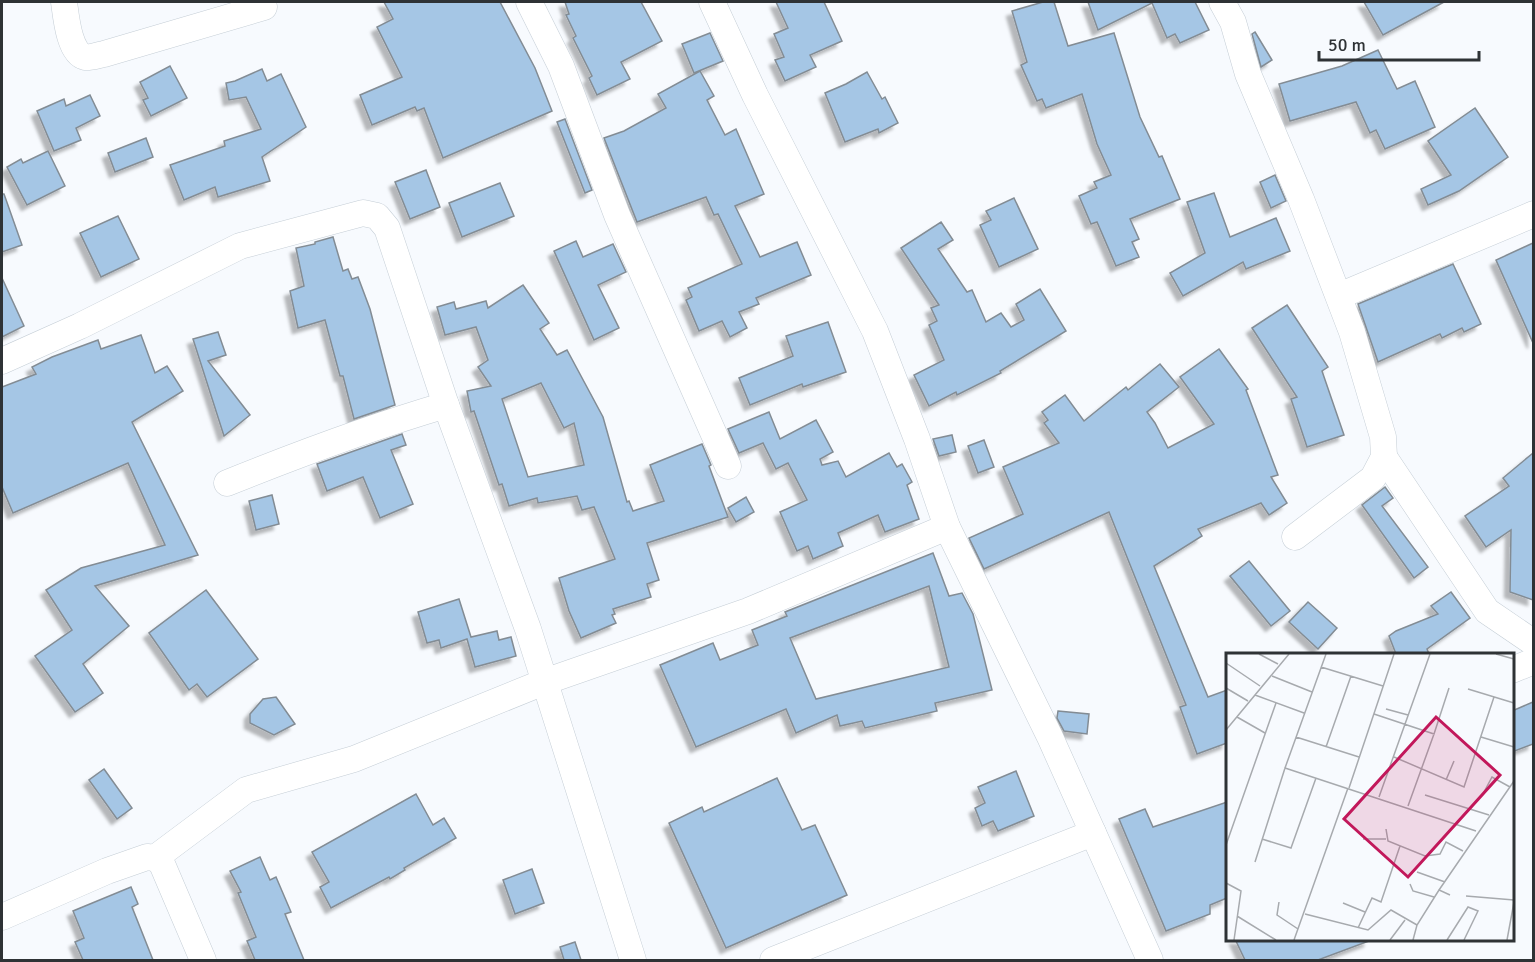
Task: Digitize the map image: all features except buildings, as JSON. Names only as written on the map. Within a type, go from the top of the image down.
[{"type":"street","points":[[64,2],[73,46],[81,55],[87,57],[264,7]]},
{"type":"street","points":[[529,2],[561,66],[617,215],[728,466]]},
{"type":"street","points":[[712,2],[754,95],[875,332],[917,439],[947,527],[1050,737],[1150,960]]},
{"type":"street","points":[[1222,2],[1233,22],[1248,74],[1339,296],[1383,437],[1384,457],[1373,478],[1295,537]]},
{"type":"street","points":[[2,361],[80,326],[240,246],[363,213],[377,216],[387,228],[446,405],[528,629],[633,960]]},
{"type":"street","points":[[1339,296],[1533,214]]},
{"type":"street","points":[[227,483],[335,440],[446,405]]},
{"type":"street","points":[[1384,457],[1487,610],[1533,643]]},
{"type":"street","points":[[155,858],[246,790],[354,759],[544,682],[748,611],[947,527]]},
{"type":"street","points":[[1514,669],[1533,661]]},
{"type":"street","points":[[773,960],[1093,833]]},
{"type":"street","points":[[2,916],[107,871],[147,857],[155,858],[162,864],[203,960]]}]
